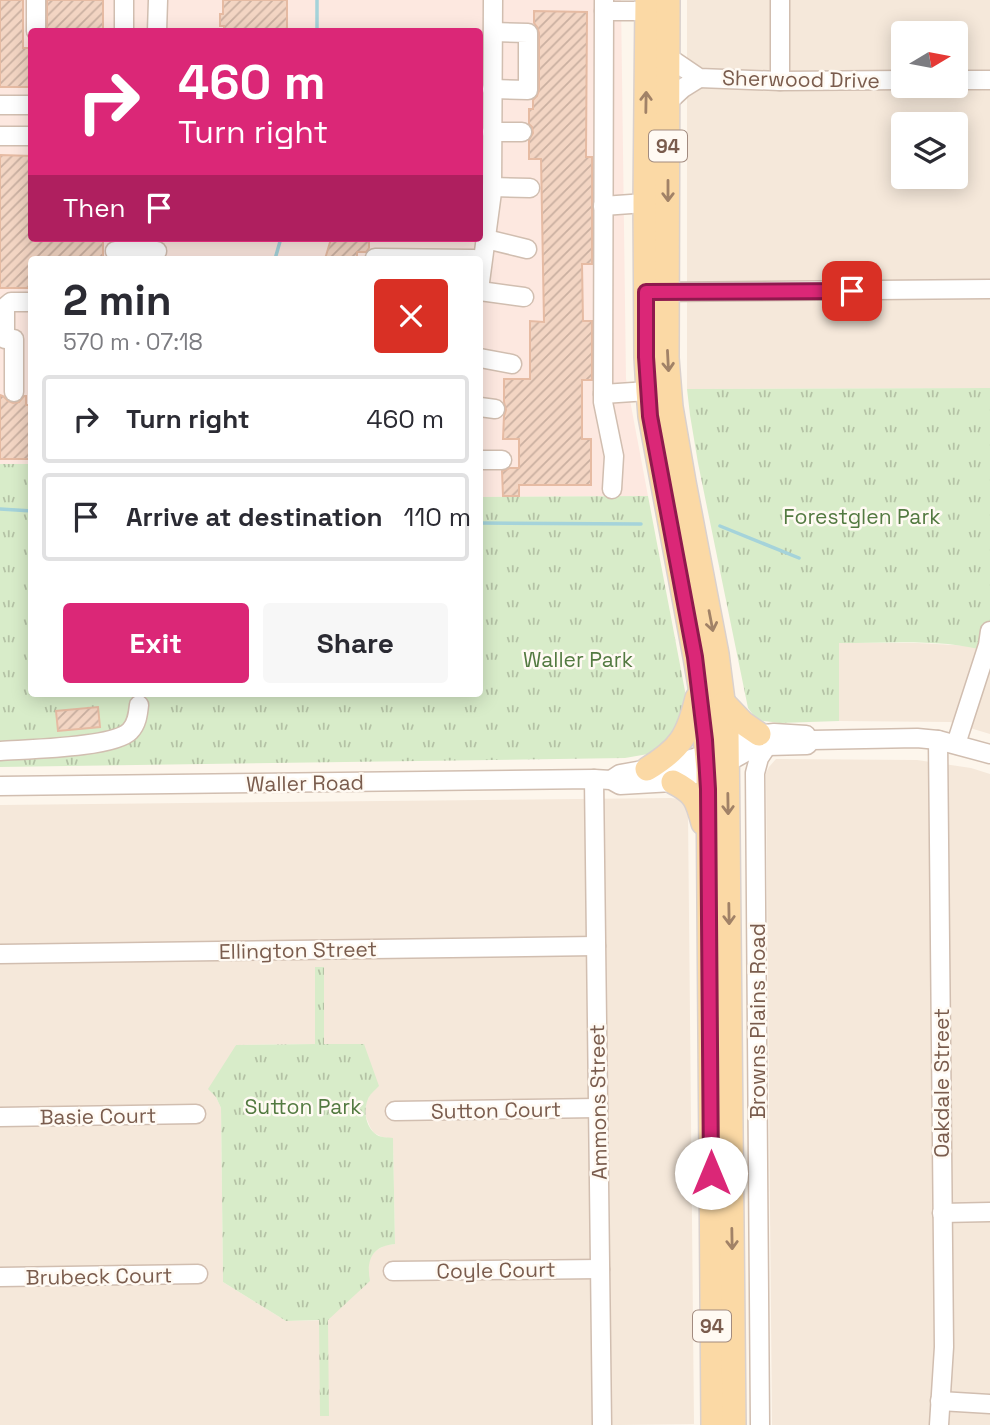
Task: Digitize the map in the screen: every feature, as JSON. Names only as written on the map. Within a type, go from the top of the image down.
[{"type":"main road","name":"Browns Plains Road","points":[[668,0],[667,102],[657,293],[646,357],[650,416],[700,686],[717,757],[734,1425]]},
{"type":"main road","name":"Browns Plains Road","points":[[647,6],[645,203],[667,358],[671,407],[724,703],[709,843],[713,1425]]},
{"type":"main road","points":[[647,769],[668,756],[680,741],[691,722],[700,686]]},
{"type":"main road","points":[[724,703],[763,740]]},
{"type":"main road","points":[[673,782],[694,796],[709,843]]},
{"type":"street","points":[[36,0],[36,28]]},
{"type":"street","points":[[124,0],[124,28]]},
{"type":"street","points":[[158,0],[158,28]]},
{"type":"street","points":[[480,256],[486,239],[486,169],[492,132],[486,110],[492,89],[493,0]]},
{"type":"street","points":[[780,0],[780,81]]},
{"type":"street","points":[[612,489],[614,456],[603,402],[604,5],[647,6]]},
{"type":"street","points":[[492,89],[528,90],[528,33],[493,32]]},
{"type":"street","name":"Sherwood Drive","points":[[668,57],[699,78],[780,81],[891,80]]},
{"type":"street","name":"Sherwood Drive","points":[[667,102],[699,78]]},
{"type":"street","points":[[968,80],[990,80]]},
{"type":"street","points":[[0,105],[28,105]]},
{"type":"street","points":[[492,132],[522,132]]},
{"type":"street","points":[[0,136],[28,136]]},
{"type":"street","points":[[488,190],[530,188]]},
{"type":"street","points":[[603,205],[645,203]]},
{"type":"street","points":[[486,239],[527,248]]},
{"type":"street","points":[[115,249],[157,249]]},
{"type":"street","points":[[657,293],[990,289]]},
{"type":"street","points":[[483,291],[524,297]]},
{"type":"street","points":[[14,392],[13,339],[5,307],[11,302],[28,302]]},
{"type":"street","points":[[483,359],[512,364]]},
{"type":"street","points":[[603,394],[648,391]]},
{"type":"street","points":[[483,460],[502,460]]},
{"type":"street","name":"Oakdale Street","points":[[939,1425],[944,1347],[942,1213],[947,742],[988,645],[990,631]]},
{"type":"street","points":[[0,751],[79,747],[123,737],[136,721],[139,705]]},
{"type":"street","points":[[717,757],[745,736],[763,740],[806,735],[812,740],[917,738],[947,742],[990,754]]},
{"type":"street","name":"Browns Plains Road","points":[[760,1425],[755,786],[756,763],[763,740]]},
{"type":"street","name":"Waller Road","points":[[603,780],[621,774],[717,757]]},
{"type":"street","name":"Waller Road","points":[[0,786],[603,780],[620,785],[673,782],[717,757]]},
{"type":"street","name":"Ammons Street","points":[[602,1425],[596,946],[603,780]]},
{"type":"street","name":"Ellington Street","points":[[0,954],[596,946]]},
{"type":"street","name":"Sutton Court","points":[[395,1111],[598,1108]]},
{"type":"street","name":"Basie Court","points":[[0,1117],[195,1114]]},
{"type":"street","points":[[942,1213],[990,1212]]},
{"type":"street","name":"Coyle Court","points":[[393,1271],[600,1269]]},
{"type":"street","name":"Brubeck Court","points":[[0,1277],[198,1274]]},
{"type":"street","points":[[940,1401],[990,1404]]},
{"type":"shaded area","points":[[0,0],[621,0],[626,379],[648,496],[483,497],[483,256],[28,256],[28,464],[0,464]]},
{"type":"shaded area","points":[[687,0],[990,0],[990,388],[687,389]]},
{"type":"shaded area","points":[[839,643],[972,646],[990,652],[990,734],[950,722],[839,721]]},
{"type":"shaded area","points":[[776,759],[917,760],[971,768],[990,774],[990,1425],[772,1425],[766,773]]},
{"type":"shaded area","points":[[678,799],[688,814],[694,1424],[0,1425],[0,805]],"holes":[[[315,967],[324,1044],[371,1093],[366,1103],[366,1117],[374,1133],[393,1139],[395,1244],[375,1251],[369,1259],[368,1269],[328,1320],[286,1321],[223,1282],[221,1108],[216,1097],[236,1045],[315,1044]]]},
{"type":"green space","name":"Forestglen Park","points":[[990,388],[990,652],[935,643],[839,643],[839,721],[780,723],[757,720],[748,708],[698,463],[687,389]]},
{"type":"green space","name":"Waller Park","points":[[0,464],[28,464],[28,697],[483,697],[483,497],[648,496],[685,691],[684,722],[661,748],[648,754],[625,758],[0,767]]},
{"type":"green space","name":"Sutton Park","points":[[315,967],[324,967],[324,1044],[364,1044],[379,1086],[366,1104],[367,1121],[377,1135],[393,1138],[395,1244],[387,1245],[372,1255],[370,1281],[328,1320],[329,1416],[320,1416],[319,1320],[286,1321],[223,1282],[221,1108],[208,1089],[236,1045],[315,1044]]},
{"type":"building","points":[[0,0],[23,0],[23,48],[28,48],[28,87],[0,87]]},
{"type":"building","points":[[47,0],[103,0],[103,28],[47,28]]},
{"type":"building","points":[[223,0],[287,0],[287,28],[224,28],[220,26],[220,14],[223,14]]},
{"type":"building","points":[[534,11],[587,12],[586,157],[592,157],[592,264],[582,264],[583,321],[592,321],[592,380],[582,380],[582,439],[591,439],[591,485],[519,485],[519,496],[503,496],[502,471],[519,468],[519,439],[503,439],[506,410],[504,379],[530,379],[530,321],[544,322],[541,159],[529,159],[529,140],[533,133],[529,124],[529,109],[533,109],[533,100],[539,90],[539,33],[534,23]]},
{"type":"building","points":[[0,155],[28,156],[28,242],[103,242],[103,256],[28,256],[28,288],[0,288]]},
{"type":"building","points":[[330,242],[369,242],[366,252],[357,252],[357,256],[326,256]]},
{"type":"building","points":[[0,395],[13,403],[26,396],[28,459],[0,459]]},
{"type":"building","points":[[98,707],[100,727],[58,731],[56,711]]},
{"type":"waterway","points":[[317,0],[317,28]]},
{"type":"waterway","points":[[276,256],[280,242]]},
{"type":"waterway","points":[[0,509],[28,511]]},
{"type":"waterway","points":[[483,523],[641,524]]},
{"type":"waterway","points":[[720,526],[799,558]]},
{"type":"route","points":[[711,1173],[706,754],[700,686],[650,416],[646,292],[852,291]]}]
